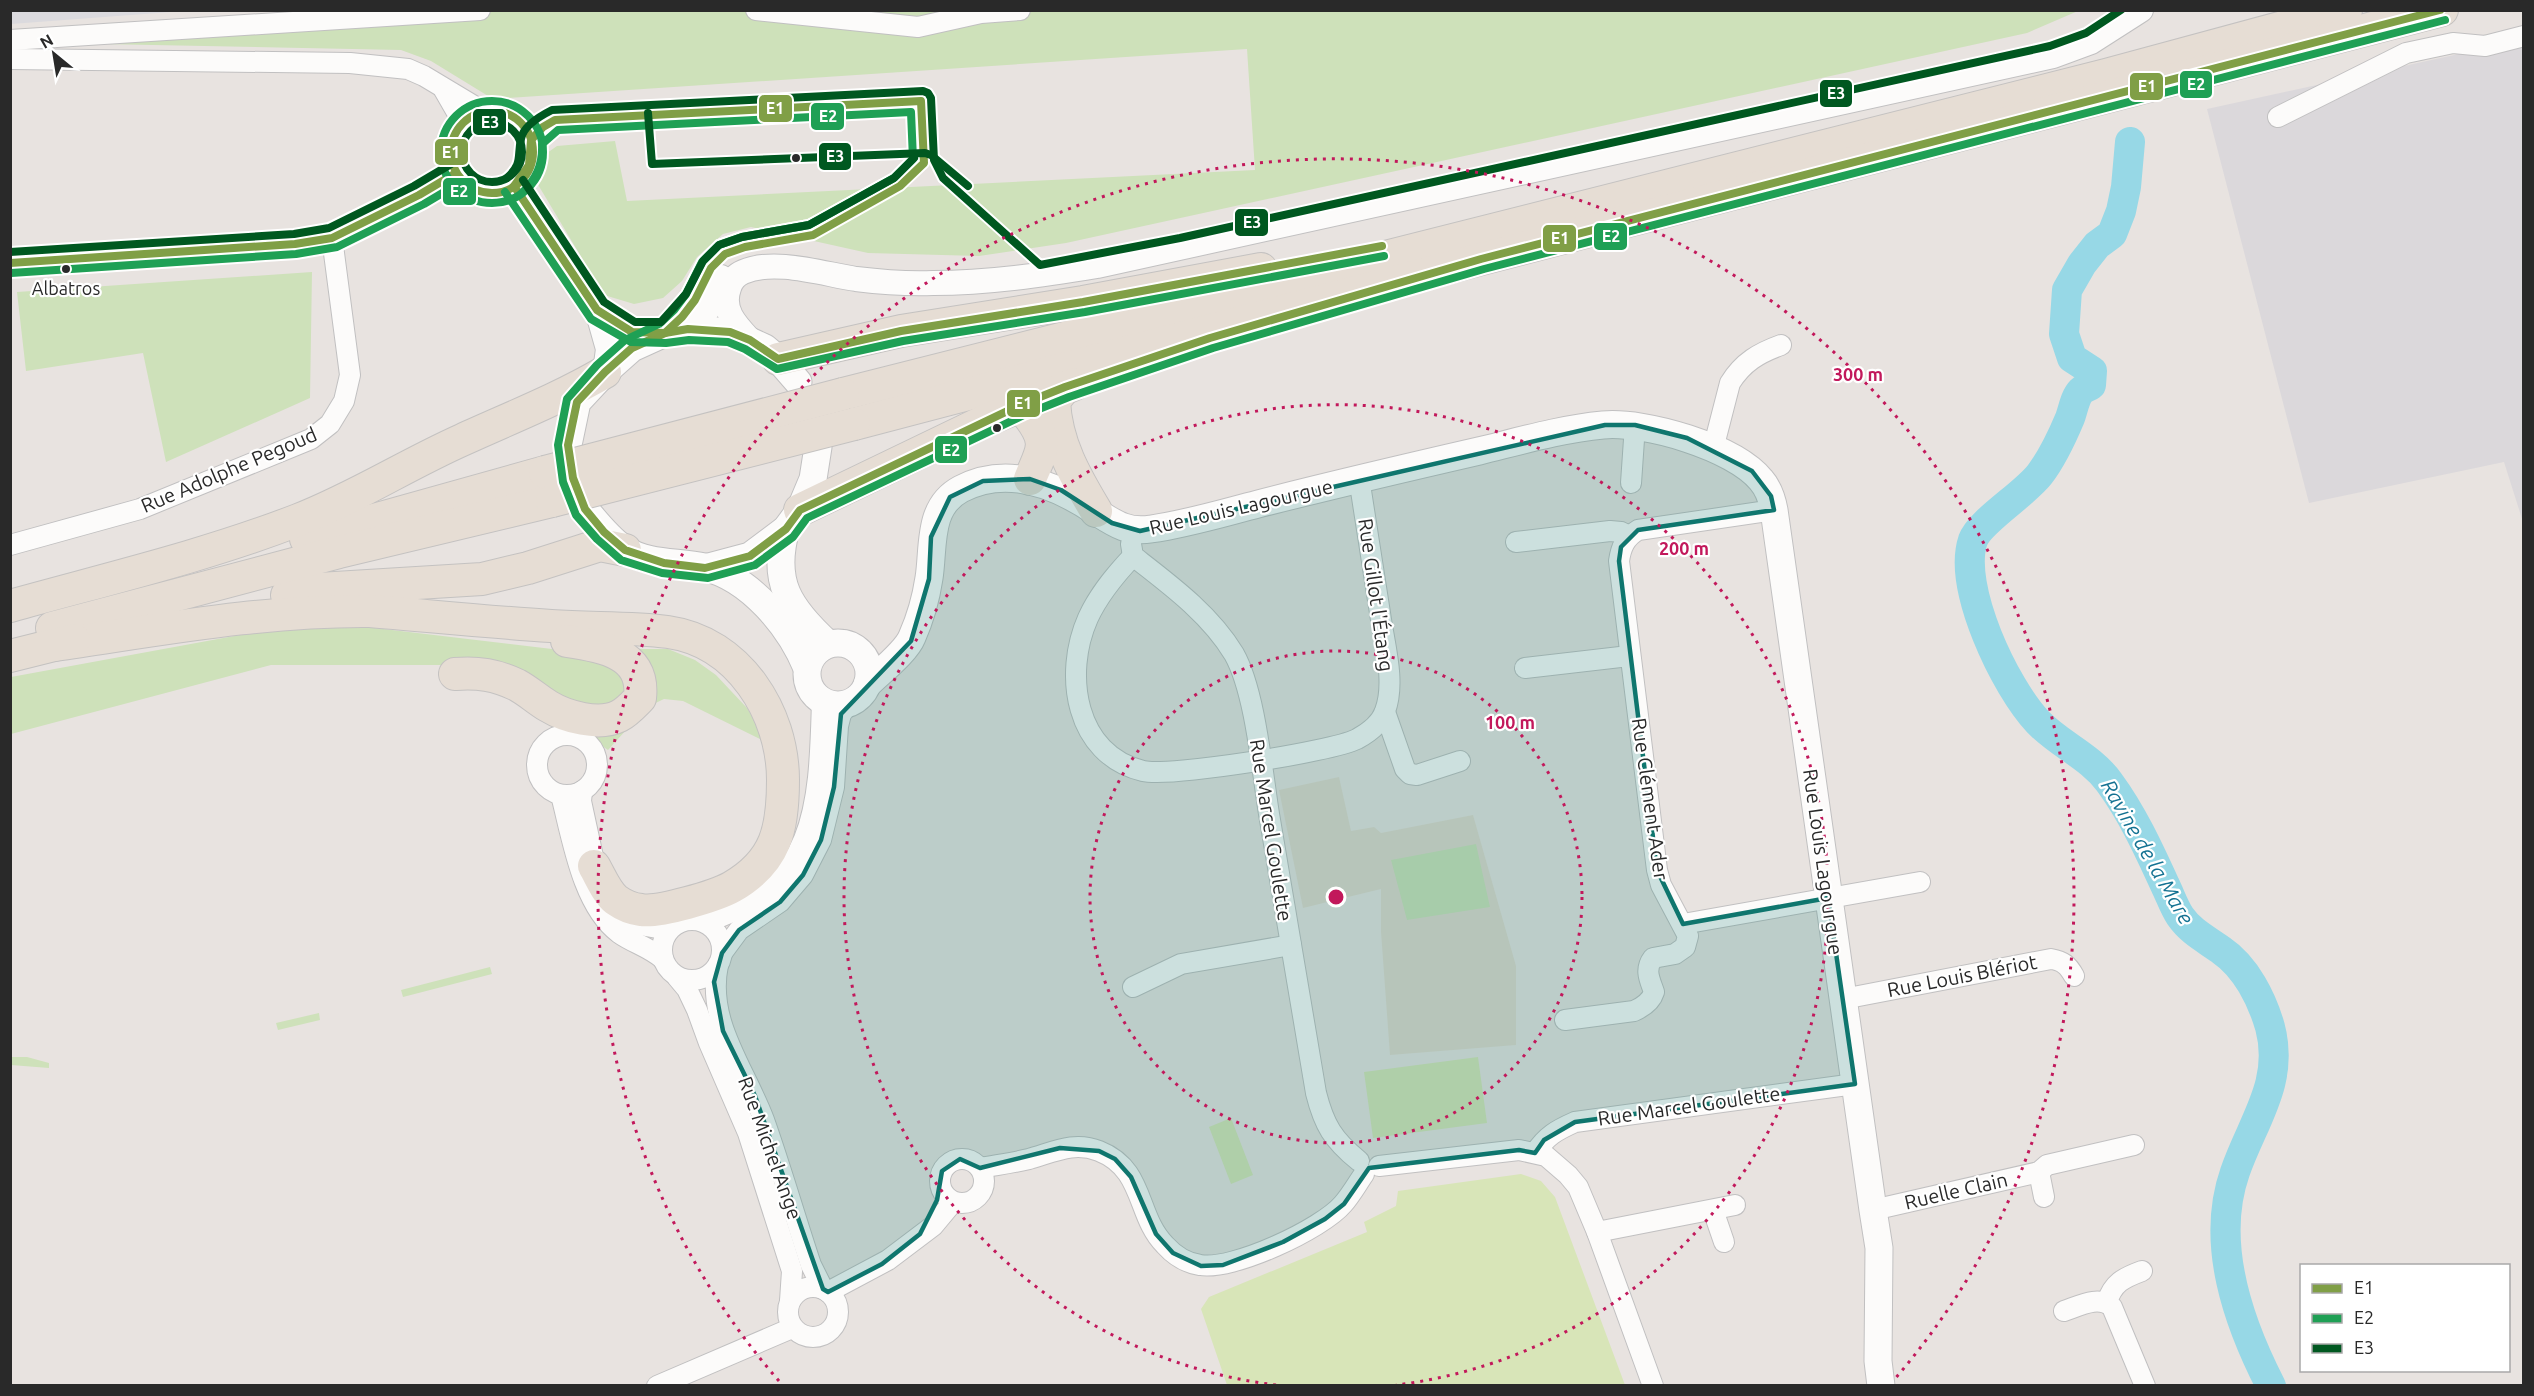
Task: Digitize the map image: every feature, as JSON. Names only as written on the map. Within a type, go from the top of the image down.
[{"type":"highway","points":[[10,639],[339,552],[843,393],[2106,75],[2346,10]]},
{"type":"highway","points":[[10,616],[122,591],[548,486],[854,424],[2442,10]]},
{"type":"highway","points":[[788,370],[901,331],[1083,302],[1566,212]]},
{"type":"highway","points":[[793,519],[1020,405],[1065,387],[1210,338],[1481,259]]},
{"type":"highway","points":[[10,606],[207,551],[297,520],[339,502],[461,440],[569,393],[605,372]]},
{"type":"highway","points":[[1065,387],[1054,401],[1055,422],[1072,471],[1096,511]]},
{"type":"highway","points":[[1020,405],[1037,428],[1043,441],[1041,455],[1030,479]]},
{"type":"highway","points":[[10,656],[144,621],[294,593],[482,579],[528,568],[600,545],[625,550]]},
{"type":"highway","points":[[55,645],[309,611],[370,611],[490,622],[670,632],[723,655],[743,673],[759,693],[770,713],[783,757],[783,793],[779,830],[774,845],[755,872],[726,890],[669,908],[642,911],[627,907],[614,898],[594,866]]},
{"type":"highway","points":[[455,674],[477,672],[488,674],[519,686],[550,708],[577,717],[601,720],[619,716],[640,698],[639,675],[632,662],[595,645],[541,637],[490,622]]},
{"type":"main road","points":[[568,445],[577,402],[605,372],[632,348],[677,331],[730,332],[750,340],[788,370]]},
{"type":"main road","name":"Rue Louis Lagourgue","points":[[858,694],[911,641],[919,620],[929,579],[931,537],[943,504],[957,491],[972,484],[999,479],[1030,479],[1061,490],[1112,523],[1128,529],[1154,529],[1359,478],[1568,430],[1605,425],[1635,425],[1687,438],[1713,449],[1752,471],[1763,482],[1771,496],[1774,510],[1856,1083],[1879,1248],[1878,1361],[1881,1386]]},
{"type":"main road","points":[[818,447],[813,479],[780,550],[779,567],[784,589],[814,631],[828,644]]},
{"type":"main road","points":[[585,509],[604,532],[625,550],[664,563],[705,568],[727,577],[749,591],[770,609],[798,648],[807,668]]},
{"type":"main road","points":[[705,568],[750,556],[793,519]]},
{"type":"main road","points":[[856,649],[888,646],[919,620]]},
{"type":"main road","points":[[828,644],[848,644],[856,649],[868,665],[858,694],[835,705],[822,701],[812,693],[807,681],[807,668],[818,649],[828,644]]},
{"type":"street","points":[[10,40],[480,10]]},
{"type":"street","points":[[756,10],[918,27],[981,13],[1020,10]]},
{"type":"street","points":[[750,340],[733,322],[728,312],[726,295],[731,281],[741,272],[759,267],[805,270],[857,279],[933,284],[1037,276],[1097,266],[2054,56],[2091,42],[2140,10]]},
{"type":"street","points":[[2278,117],[2406,53],[2453,43],[2485,46],[2523,36]]},
{"type":"street","points":[[10,58],[381,65],[408,69],[424,76],[484,112]]},
{"type":"street","points":[[442,88],[463,123]]},
{"type":"street","points":[[497,111],[518,120],[531,140],[533,156],[530,168],[514,186],[502,192],[476,190],[465,183],[456,172],[452,160],[451,147],[455,134],[463,123],[484,112],[497,111]]},
{"type":"street","points":[[10,263],[295,244],[332,238],[419,195],[456,172]]},
{"type":"street","points":[[514,186],[597,310],[608,349],[605,372]]},
{"type":"street","name":"Rue Adolphe Pegoud","points":[[10,545],[140,509],[311,439],[330,424],[344,401],[350,375],[332,238]]},
{"type":"street","points":[[597,310],[632,332],[677,331],[699,320],[711,305],[717,282],[731,267],[747,258],[762,255],[805,270]]},
{"type":"street","points":[[1713,449],[1730,383],[1736,374],[1760,353],[1781,345]]},
{"type":"street","points":[[1631,483],[1635,425]]},
{"type":"street","name":"Rue Gillot l'Étang","points":[[1359,478],[1387,663],[1390,696],[1385,712],[1406,769],[1410,774],[1417,775],[1460,761]]},
{"type":"street","points":[[1516,542],[1610,531],[1621,532],[1629,536],[1638,530],[1653,527],[1774,510]]},
{"type":"street","points":[[1128,529],[1133,556],[1097,601],[1087,621],[1076,680],[1077,697],[1090,733],[1102,750],[1120,763],[1155,773],[1339,746],[1357,739],[1380,722],[1385,712]]},
{"type":"street","name":"Rue Clément Ader","points":[[1629,536],[1621,548],[1618,561],[1657,870],[1661,885],[1683,924]]},
{"type":"street","name":"Rue Marcel Goulette","points":[[1133,556],[1193,606],[1221,635],[1235,656],[1248,689],[1322,1113],[1337,1142],[1368,1167]]},
{"type":"street","points":[[1525,668],[1629,656]]},
{"type":"street","points":[[822,701],[819,782],[811,822],[797,856],[765,892],[737,909],[705,922],[685,920],[668,930],[663,939],[663,959],[668,970],[677,977],[695,980],[712,972],[739,930],[780,902],[803,875],[821,840],[834,787],[838,726],[841,714],[858,694]]},
{"type":"street","points":[[561,736],[576,736],[588,743],[596,756],[597,770],[591,783],[582,791],[572,795],[561,795],[544,785],[537,772],[538,757],[543,747],[551,740],[561,736]]},
{"type":"street","points":[[582,791],[581,801],[594,866],[611,907],[623,918],[635,924],[668,930]]},
{"type":"street","points":[[561,795],[585,883],[599,910],[619,933],[651,949],[663,959]]},
{"type":"street","points":[[1565,1020],[1634,1011],[1648,1003],[1654,992],[1647,971],[1649,963],[1653,958],[1675,954],[1685,947],[1688,936],[1683,924],[1920,882]]},
{"type":"street","points":[[705,922],[719,934],[720,959]]},
{"type":"street","points":[[1133,987],[1182,964],[1291,945]]},
{"type":"street","name":"Rue Michel Ange","points":[[720,959],[714,982],[723,1031],[755,1095],[811,1265],[825,1290]]},
{"type":"street","name":"Rue Louis Blériot","points":[[1843,999],[2051,959],[2061,960],[2074,976]]},
{"type":"street","name":"Rue Michel Ange","points":[[677,977],[687,989],[698,1010],[709,1043],[748,1133],[792,1270],[790,1301]]},
{"type":"street","name":"Rue Marcel Goulette","points":[[1535,1153],[1544,1140],[1556,1130],[1575,1122],[1856,1083]]},
{"type":"street","name":"Ruelle Clain","points":[[1873,1210],[2038,1172],[2047,1165],[2134,1145]]},
{"type":"street","points":[[982,1177],[1060,1148],[1082,1147],[1099,1151],[1115,1159],[1131,1177],[1156,1234],[1163,1244],[1184,1260],[1201,1266],[1223,1265],[1242,1259],[1283,1242],[1325,1219],[1344,1204],[1368,1167],[1519,1149],[1546,1156],[1578,1187],[1597,1232],[1653,1386]]},
{"type":"street","points":[[920,1234],[937,1200],[942,1171],[952,1161],[968,1160],[982,1177],[979,1195],[971,1202],[953,1202],[942,1193],[940,1186]]},
{"type":"street","points":[[2038,1172],[2044,1197]]},
{"type":"street","points":[[838,1310],[882,1263],[933,1227],[953,1202]]},
{"type":"street","points":[[1597,1232],[1735,1205]]},
{"type":"street","points":[[1713,1210],[1724,1242]]},
{"type":"street","points":[[825,1290],[882,1263]]},
{"type":"street","points":[[2107,1302],[2111,1291],[2122,1278],[2142,1271]]},
{"type":"street","points":[[813,1287],[825,1290],[837,1303],[838,1310],[834,1326],[820,1337],[805,1337],[792,1328],[787,1315],[790,1301],[804,1288],[813,1287]]},
{"type":"street","points":[[2064,1311],[2091,1302],[2107,1302],[2116,1312],[2145,1386]]},
{"type":"street","points":[[657,1386],[792,1328]]},
{"type":"highlighted area","points":[[1605,425],[1635,425],[1687,438],[1752,471],[1771,496],[1774,510],[1638,530],[1621,547],[1619,561],[1657,870],[1683,924],[1828,898],[1855,1084],[1575,1122],[1544,1140],[1535,1153],[1519,1150],[1369,1168],[1344,1204],[1325,1219],[1283,1242],[1223,1265],[1201,1266],[1173,1253],[1156,1234],[1131,1177],[1115,1159],[1099,1151],[1060,1148],[980,1168],[960,1159],[942,1171],[937,1200],[920,1234],[882,1264],[828,1292],[823,1289],[755,1096],[723,1031],[714,982],[722,953],[739,930],[780,902],[803,875],[821,840],[834,787],[841,714],[911,641],[929,579],[931,537],[950,497],[983,481],[1030,479],[1061,490],[1112,523],[1140,531]]},
{"type":"shaded area","points":[[11,10],[184,10],[184,11],[11,24]]},
{"type":"shaded area","points":[[2523,40],[2523,522],[2504,462],[2309,503],[2207,109]]},
{"type":"shaded area","points":[[1339,777],[1351,831],[1374,827],[1381,833],[1473,815],[1516,966],[1516,1045],[1390,1055],[1381,932],[1381,889],[1303,908],[1279,790]]},
{"type":"green space","points":[[485,10],[2078,11],[2027,33],[1066,243],[979,256],[868,253],[751,227],[723,234],[697,257],[682,281],[663,298],[634,304],[604,295],[537,183],[540,158],[557,146],[615,141],[627,201],[1255,170],[1247,49],[493,99],[431,61],[401,50],[101,44],[488,15]]},
{"type":"green space","points":[[312,272],[310,398],[166,462],[143,353],[26,371],[17,292]]},
{"type":"green space","points":[[316,621],[552,649],[668,649],[695,660],[716,675],[747,708],[768,743],[683,701],[664,699],[647,707],[608,750],[485,665],[271,665],[11,734],[11,677]]},
{"type":"green space","points":[[1476,844],[1490,907],[1407,920],[1391,860]]},
{"type":"green space","points":[[490,967],[492,974],[403,997],[401,990]]},
{"type":"green space","points":[[319,1013],[320,1020],[278,1030],[276,1023]]},
{"type":"green space","points":[[10,1057],[27,1057],[49,1063],[49,1068],[11,1065]]},
{"type":"green space","points":[[1478,1057],[1487,1123],[1373,1138],[1364,1072]]},
{"type":"green space","points":[[1231,1118],[1253,1175],[1231,1184],[1209,1127]]},
{"type":"green space","points":[[1521,1174],[1541,1181],[1555,1197],[1625,1385],[1227,1385],[1201,1309],[1209,1297],[1367,1232],[1364,1222],[1396,1206],[1398,1191]]},
{"type":"waterway","name":"Ravine de la Mare","points":[[2130,142],[2126,187],[2121,211],[2112,234],[2097,245],[2082,264],[2067,290],[2064,334],[2072,358],[2092,371],[2091,385],[2079,394],[2060,440],[2040,474],[1977,533],[1973,540],[1970,560],[1972,583],[1987,636],[2025,706],[2038,722],[2093,765],[2109,782],[2140,832],[2184,922],[2238,965],[2252,984],[2267,1016],[2274,1047],[2270,1084],[2235,1172],[2228,1199],[2225,1226],[2231,1282],[2248,1336],[2271,1386]]},
{"type":"transit line","name":"E3","points":[[507,178],[517,164],[522,134],[534,122],[552,110],[923,91],[931,98],[934,160],[943,178],[1040,265],[1180,238],[2050,46],[2086,33],[2121,10]]},
{"type":"transit line","name":"E1","points":[[514,186],[529,165],[531,140],[543,127],[555,120],[921,101],[924,163],[900,186],[813,235],[745,247],[725,254],[711,268],[695,300],[682,317],[665,333],[632,348],[577,402],[568,445],[573,478],[585,509],[604,532],[625,550],[664,563],[705,568],[750,556],[786,529],[800,510],[1020,405],[1065,387],[1210,338],[1481,259],[2440,10]]},
{"type":"transit line","name":"E2","points":[[521,194],[538,171],[542,144],[558,130],[911,112],[913,159],[894,178],[809,225],[742,237],[719,245],[702,262],[686,294],[674,310],[659,324],[625,340],[597,365],[567,399],[558,445],[563,482],[576,515],[597,539],[621,560],[662,573],[708,578],[755,565],[793,537],[807,518],[1024,415],[1069,397],[1213,348],[1484,269],[2445,20]]},
{"type":"transit line","name":"E2","points":[[492,101],[512,105],[528,116],[539,132],[543,152],[539,172],[528,188],[512,199],[492,203],[472,199],[456,188],[445,172],[441,152],[445,132],[456,116],[472,105],[492,101]]},
{"type":"transit line","name":"E1","points":[[492,111],[508,114],[521,123],[530,136],[533,152],[530,168],[521,181],[508,190],[492,193],[476,190],[463,181],[454,168],[451,152],[454,136],[463,123],[476,114],[492,111]]},
{"type":"transit line","name":"E3","points":[[648,113],[652,164],[925,153],[931,155],[968,186]]},
{"type":"transit line","name":"E3","points":[[486,122],[498,122],[509,127],[517,135],[522,152],[520,164],[509,177],[498,182],[486,182],[475,177],[467,169],[462,158],[462,146],[467,135],[475,127],[486,122]]},
{"type":"transit line","name":"E3","points":[[523,180],[604,302],[635,322],[661,322],[686,294],[703,261],[719,245],[742,237],[809,225],[894,178],[914,158]]},
{"type":"transit line","name":"E3","points":[[10,252],[294,234],[329,228],[414,186],[451,164]]},
{"type":"transit line","name":"E1","points":[[10,263],[295,244],[332,238],[419,195],[456,173]]},
{"type":"transit line","name":"E2","points":[[11,273],[296,254],[337,247],[424,204],[461,182]]},
{"type":"transit line","name":"E1","points":[[514,186],[597,310],[632,332],[665,333],[688,329],[730,332],[750,340],[778,359],[901,331],[1083,302],[1382,246]]},
{"type":"transit line","name":"E2","points":[[505,192],[591,319],[631,342],[666,343],[689,340],[728,342],[745,349],[777,369],[903,341],[1085,312],[1384,256]]},
{"type":"place","name":"Albatros","points":[[66,269]]}]
